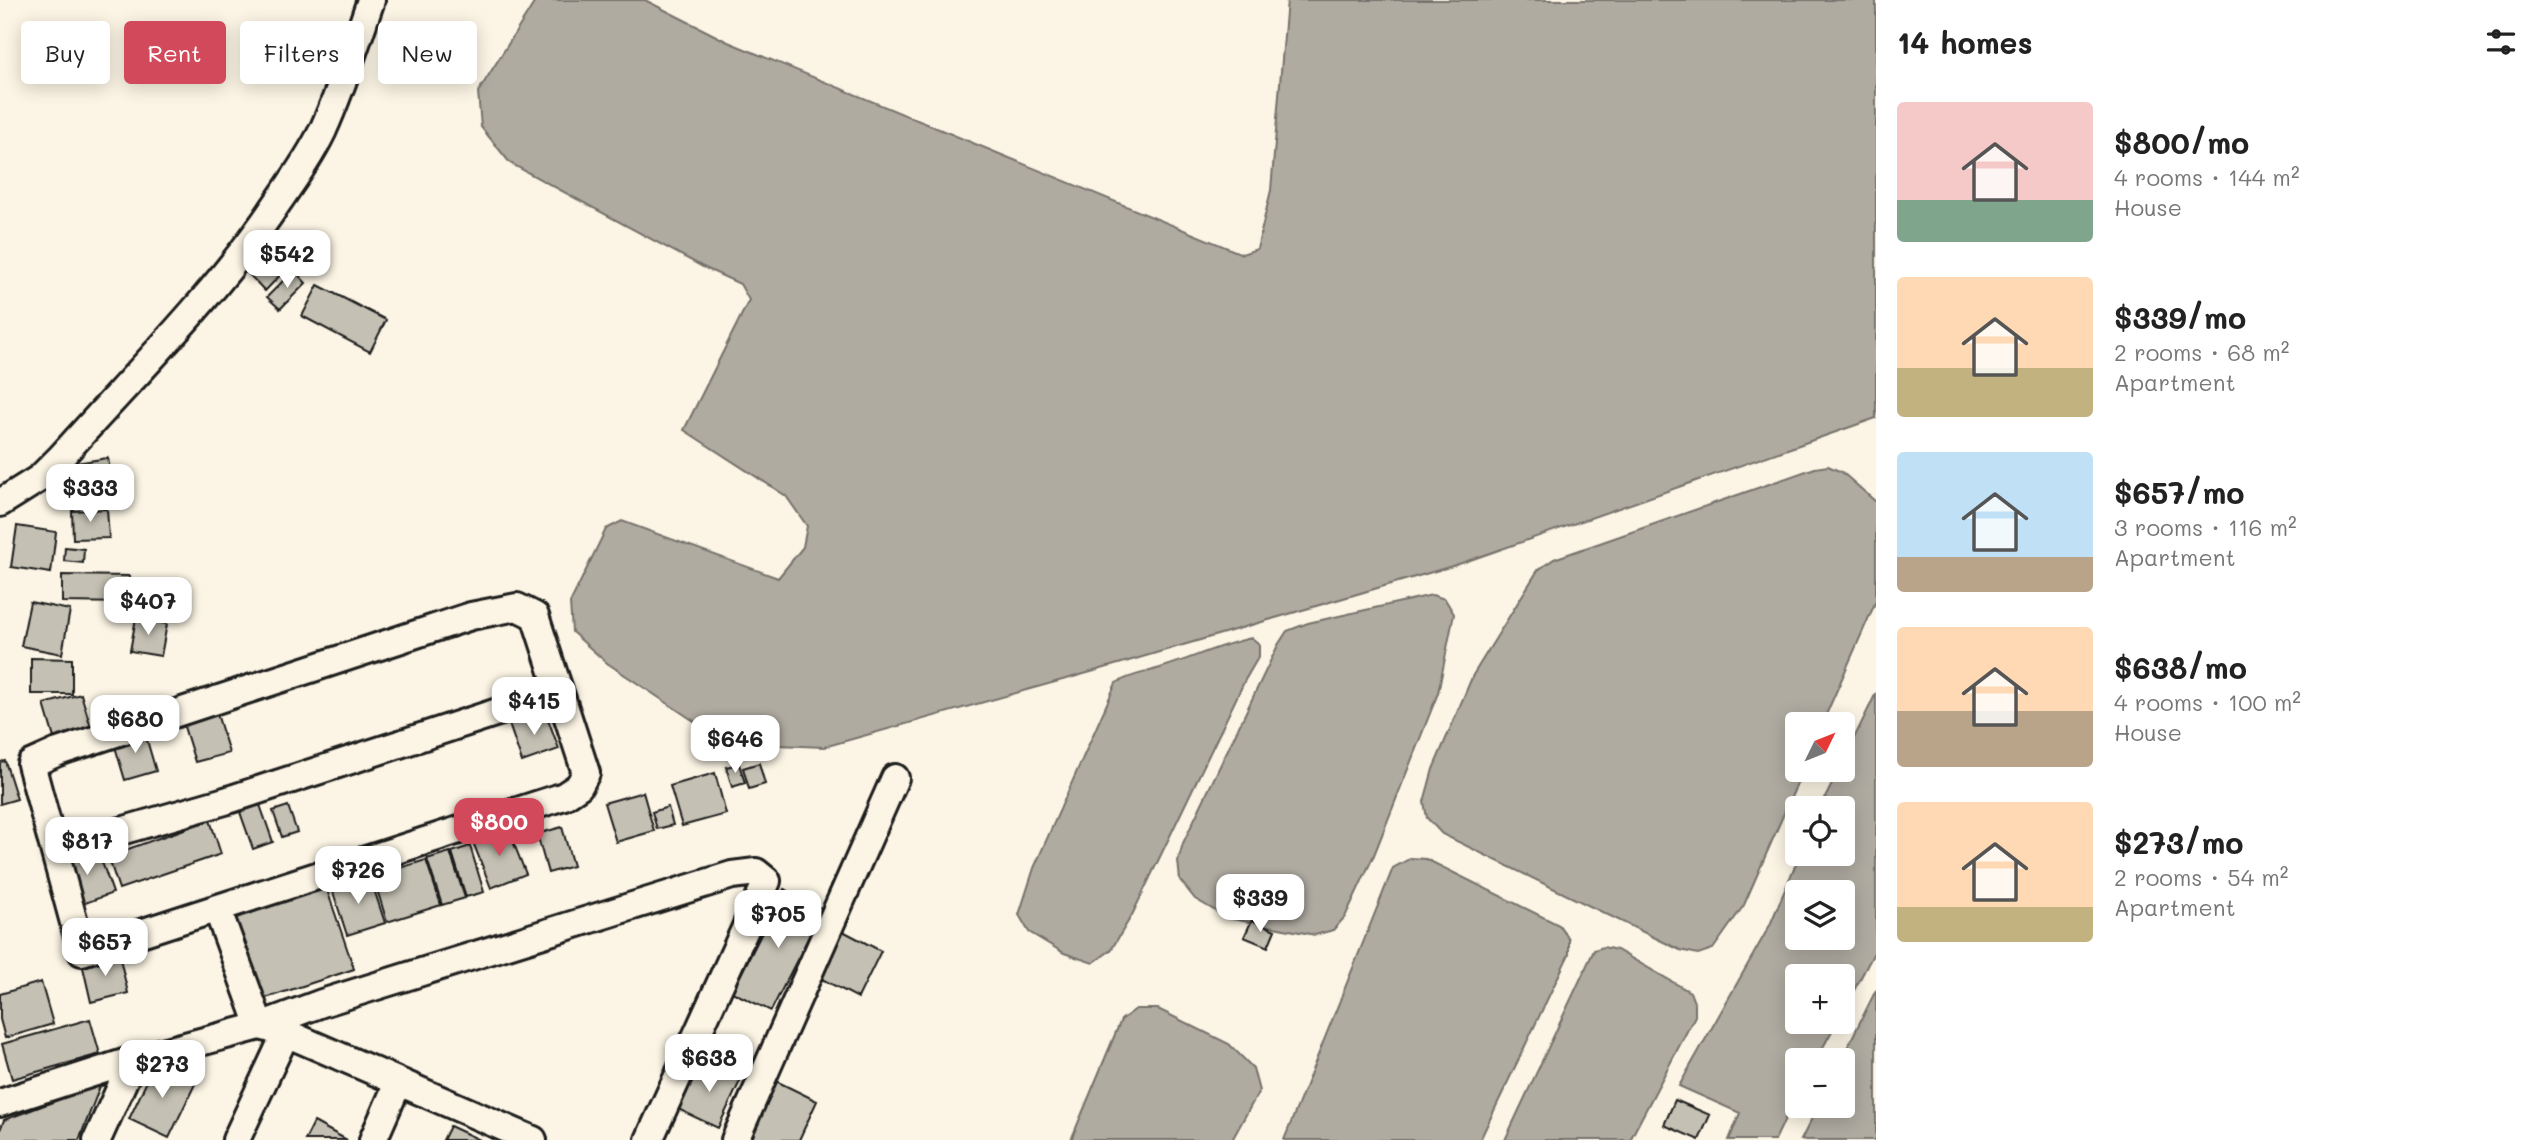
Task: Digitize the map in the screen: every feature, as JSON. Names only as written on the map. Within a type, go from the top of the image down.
[{"type":"street","points":[[0,503],[40,478],[61,457],[186,319],[253,240],[296,176],[322,131],[345,76],[371,0]]},
{"type":"street","points":[[517,607],[535,616],[586,773],[579,786],[564,796],[82,952],[55,850],[31,764],[41,758],[471,617],[517,607]]},
{"type":"street","points":[[55,850],[225,801],[559,692]]},
{"type":"street","points":[[735,1140],[895,778]]},
{"type":"street","points":[[0,1103],[133,1060],[260,1026],[322,1003],[719,879],[756,872],[767,881],[649,1140]]},
{"type":"street","points":[[217,908],[260,1026]]},
{"type":"street","points":[[260,1026],[286,1033],[520,1137]]},
{"type":"street","points":[[236,1140],[286,1033]]},
{"type":"street","points":[[97,1140],[133,1060]]},
{"type":"street","points":[[373,1140],[398,1083]]},
{"type":"shaded area","points":[[536,0],[645,0],[728,42],[1242,254],[1257,249],[1271,190],[1287,0],[1876,0],[1876,418],[1456,565],[1091,672],[824,747],[727,743],[607,663],[572,632],[570,603],[606,529],[622,521],[778,578],[803,547],[807,526],[786,496],[684,430],[749,300],[740,284],[703,267],[510,163],[481,127],[478,92]]},
{"type":"shaded area","points":[[1828,466],[1842,472],[1876,502],[1876,601],[1827,712],[1785,712],[1785,782],[1798,782],[1792,796],[1785,796],[1785,811],[1744,905],[1713,949],[1698,954],[1680,950],[1442,834],[1427,818],[1424,802],[1433,769],[1473,675],[1538,570],[1554,559],[1815,468]]},
{"type":"shaded area","points":[[1432,595],[1445,599],[1454,614],[1438,693],[1374,855],[1345,917],[1333,930],[1315,935],[1228,918],[1195,899],[1180,880],[1178,861],[1183,843],[1287,631],[1308,623]]},
{"type":"shaded area","points":[[1252,638],[1259,644],[1259,656],[1132,915],[1111,950],[1093,963],[1064,953],[1029,932],[1019,915],[1034,868],[1116,683],[1218,647]]},
{"type":"shaded area","points":[[1876,693],[1876,949],[1855,988],[1855,964],[1785,964],[1785,1034],[1830,1034],[1823,1048],[1785,1048],[1786,1118],[1775,1140],[1729,1140],[1740,1113],[1679,1086],[1770,925],[1785,890],[1785,950],[1855,950],[1855,880],[1789,880],[1795,866],[1855,866],[1855,796],[1826,796],[1833,782],[1855,782],[1855,736]]},
{"type":"shaded area","points":[[1411,858],[1426,859],[1559,925],[1569,939],[1569,954],[1480,1140],[1284,1140],[1393,868]]},
{"type":"shaded area","points":[[1603,947],[1617,950],[1690,992],[1695,1005],[1695,1016],[1630,1140],[1505,1140],[1594,950]]},
{"type":"shaded area","points":[[1876,990],[1876,1140],[1801,1140],[1812,1118],[1855,1118],[1855,1048],[1847,1048]]},
{"type":"shaded area","points":[[1136,1009],[1158,1009],[1229,1044],[1253,1068],[1259,1091],[1232,1140],[1071,1140],[1121,1020]]},
{"type":"building","points":[[264,247],[287,268],[265,291],[243,268]]},
{"type":"building","points":[[294,270],[306,283],[280,309],[267,297]]},
{"type":"building","points":[[318,285],[386,320],[370,352],[302,316]]},
{"type":"building","points":[[108,458],[115,500],[82,505],[76,463]]},
{"type":"building","points":[[107,509],[109,538],[73,539],[72,511]]},
{"type":"building","points":[[17,526],[56,532],[51,573],[11,567]]},
{"type":"building","points":[[65,547],[84,549],[83,563],[64,561]]},
{"type":"building","points":[[62,575],[129,576],[129,603],[62,602]]},
{"type":"building","points":[[30,602],[70,610],[62,654],[21,646]]},
{"type":"building","points":[[136,618],[167,624],[161,656],[130,651]]},
{"type":"building","points":[[31,658],[72,659],[72,694],[31,694]]},
{"type":"building","points":[[81,694],[91,727],[54,738],[44,704]]},
{"type":"building","points":[[215,707],[229,753],[195,762],[181,717]]},
{"type":"building","points":[[545,711],[559,749],[522,762],[509,724]]},
{"type":"building","points":[[144,730],[156,771],[125,780],[113,740]]},
{"type":"building","points":[[5,761],[17,799],[0,804],[0,762]]},
{"type":"building","points":[[759,763],[765,784],[749,789],[743,768]]},
{"type":"building","points":[[739,764],[745,783],[732,787],[726,767]]},
{"type":"building","points":[[715,773],[726,814],[682,826],[670,786]]},
{"type":"building","points":[[643,792],[654,831],[616,842],[604,803]]},
{"type":"building","points":[[260,805],[273,842],[253,849],[240,812]]},
{"type":"building","points":[[288,806],[297,832],[282,837],[273,811]]},
{"type":"building","points":[[668,807],[673,825],[657,829],[652,812]]},
{"type":"building","points":[[210,820],[221,854],[119,889],[108,856]]},
{"type":"building","points":[[562,827],[573,866],[548,873],[537,834]]},
{"type":"building","points":[[508,829],[526,874],[491,888],[473,842]]},
{"type":"building","points":[[470,846],[484,892],[466,897],[452,852]]},
{"type":"building","points":[[97,848],[113,893],[77,906],[62,860]]},
{"type":"building","points":[[450,852],[465,898],[442,905],[427,859]]},
{"type":"building","points":[[426,860],[441,905],[387,922],[373,876]]},
{"type":"building","points":[[370,877],[385,923],[347,935],[332,889]]},
{"type":"building","points":[[325,884],[354,969],[257,1001],[229,916]]},
{"type":"building","points":[[784,889],[823,909],[771,1011],[732,992]]},
{"type":"building","points":[[1252,920],[1275,930],[1268,947],[1244,937]]},
{"type":"building","points":[[839,929],[881,951],[858,998],[816,976]]},
{"type":"building","points":[[119,954],[128,993],[91,1002],[82,963]]},
{"type":"building","points":[[41,982],[53,1024],[5,1038],[0,1019],[0,994]]},
{"type":"building","points":[[90,1019],[100,1054],[12,1079],[2,1044]]},
{"type":"building","points":[[700,1060],[741,1079],[718,1128],[678,1109]]},
{"type":"building","points":[[156,1062],[196,1082],[169,1138],[129,1119]]},
{"type":"building","points":[[774,1080],[817,1101],[799,1140],[746,1140]]},
{"type":"building","points":[[101,1084],[79,1140],[0,1140],[4,1120]]},
{"type":"building","points":[[1675,1100],[1710,1115],[1699,1140],[1664,1125]]},
{"type":"building","points":[[314,1122],[347,1140],[305,1140]]},
{"type":"building","points":[[450,1126],[480,1140],[443,1140]]}]
